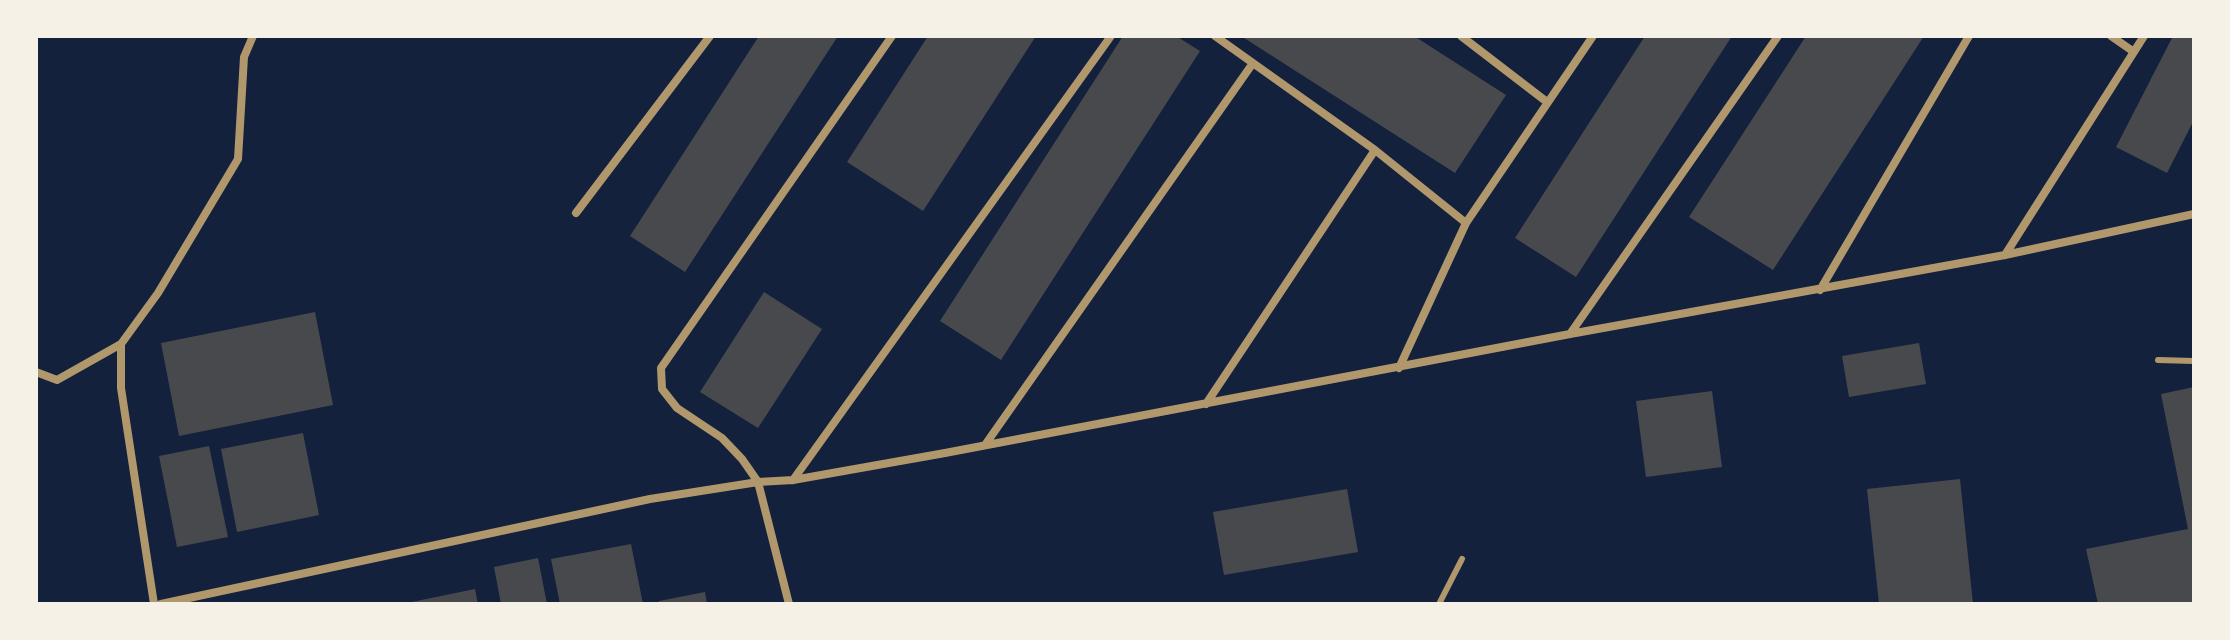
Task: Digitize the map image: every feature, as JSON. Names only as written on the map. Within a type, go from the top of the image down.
[{"type":"street","points":[[36,372],[57,380],[121,344],[158,293],[238,159],[244,57],[253,36]]},
{"type":"street","points":[[576,213],[710,36]]},
{"type":"street","points":[[789,604],[758,482],[722,438],[677,408],[662,389],[661,368],[892,36]]},
{"type":"street","points":[[793,480],[1111,36]]},
{"type":"street","points":[[1215,36],[1375,150],[1466,223]]},
{"type":"street","points":[[1461,36],[1547,102]]},
{"type":"street","points":[[1399,368],[1466,223],[1593,36]]},
{"type":"street","points":[[1570,334],[1778,36]]},
{"type":"street","points":[[1820,290],[1969,36]]},
{"type":"street","points":[[2111,36],[2134,52]]},
{"type":"street","points":[[2005,255],[2144,36]]},
{"type":"street","points":[[984,446],[1253,63]]},
{"type":"street","points":[[1206,404],[1375,150]]},
{"type":"street","points":[[161,604],[650,499],[758,482],[793,480],[984,446],[2005,255],[2194,214]]},
{"type":"street","points":[[121,344],[121,388],[154,604]]},
{"type":"lane","points":[[2158,360],[2194,361]]},
{"type":"lane","points":[[1439,604],[1462,559]]},
{"type":"building","points":[[759,36],[838,36],[685,272],[630,236]]},
{"type":"building","points":[[928,36],[1036,36],[923,211],[847,162]]},
{"type":"building","points":[[1123,36],[1176,36],[1200,51],[1001,360],[940,321]]},
{"type":"building","points":[[1241,36],[1414,36],[1506,95],[1455,173]]},
{"type":"building","points":[[1645,36],[1732,36],[1576,277],[1515,238]]},
{"type":"building","points":[[1806,36],[1924,36],[1773,270],[1689,217]]},
{"type":"building","points":[[2173,36],[2194,36],[2194,120],[2167,173],[2116,147]]},
{"type":"building","points":[[764,292],[822,329],[758,428],[700,392]]},
{"type":"building","points":[[315,312],[333,405],[179,436],[161,343]]},
{"type":"building","points":[[1919,343],[1926,384],[1849,397],[1842,356]]},
{"type":"building","points":[[2194,387],[2194,604],[2098,604],[2086,549],[2188,529],[2161,394]]},
{"type":"building","points":[[1712,391],[1722,467],[1646,477],[1636,401]]},
{"type":"building","points":[[303,433],[319,515],[237,532],[221,449]]},
{"type":"building","points":[[209,446],[228,537],[177,547],[159,456]]},
{"type":"building","points":[[1960,479],[1973,604],[1879,604],[1867,489]]},
{"type":"building","points":[[1347,489],[1358,552],[1224,575],[1213,512]]},
{"type":"building","points":[[631,544],[643,604],[560,604],[551,559]]},
{"type":"building","points":[[538,558],[547,604],[501,604],[494,567]]},
{"type":"building","points":[[475,589],[478,604],[407,604],[407,603]]},
{"type":"building","points":[[705,592],[707,604],[659,604],[659,601]]}]
